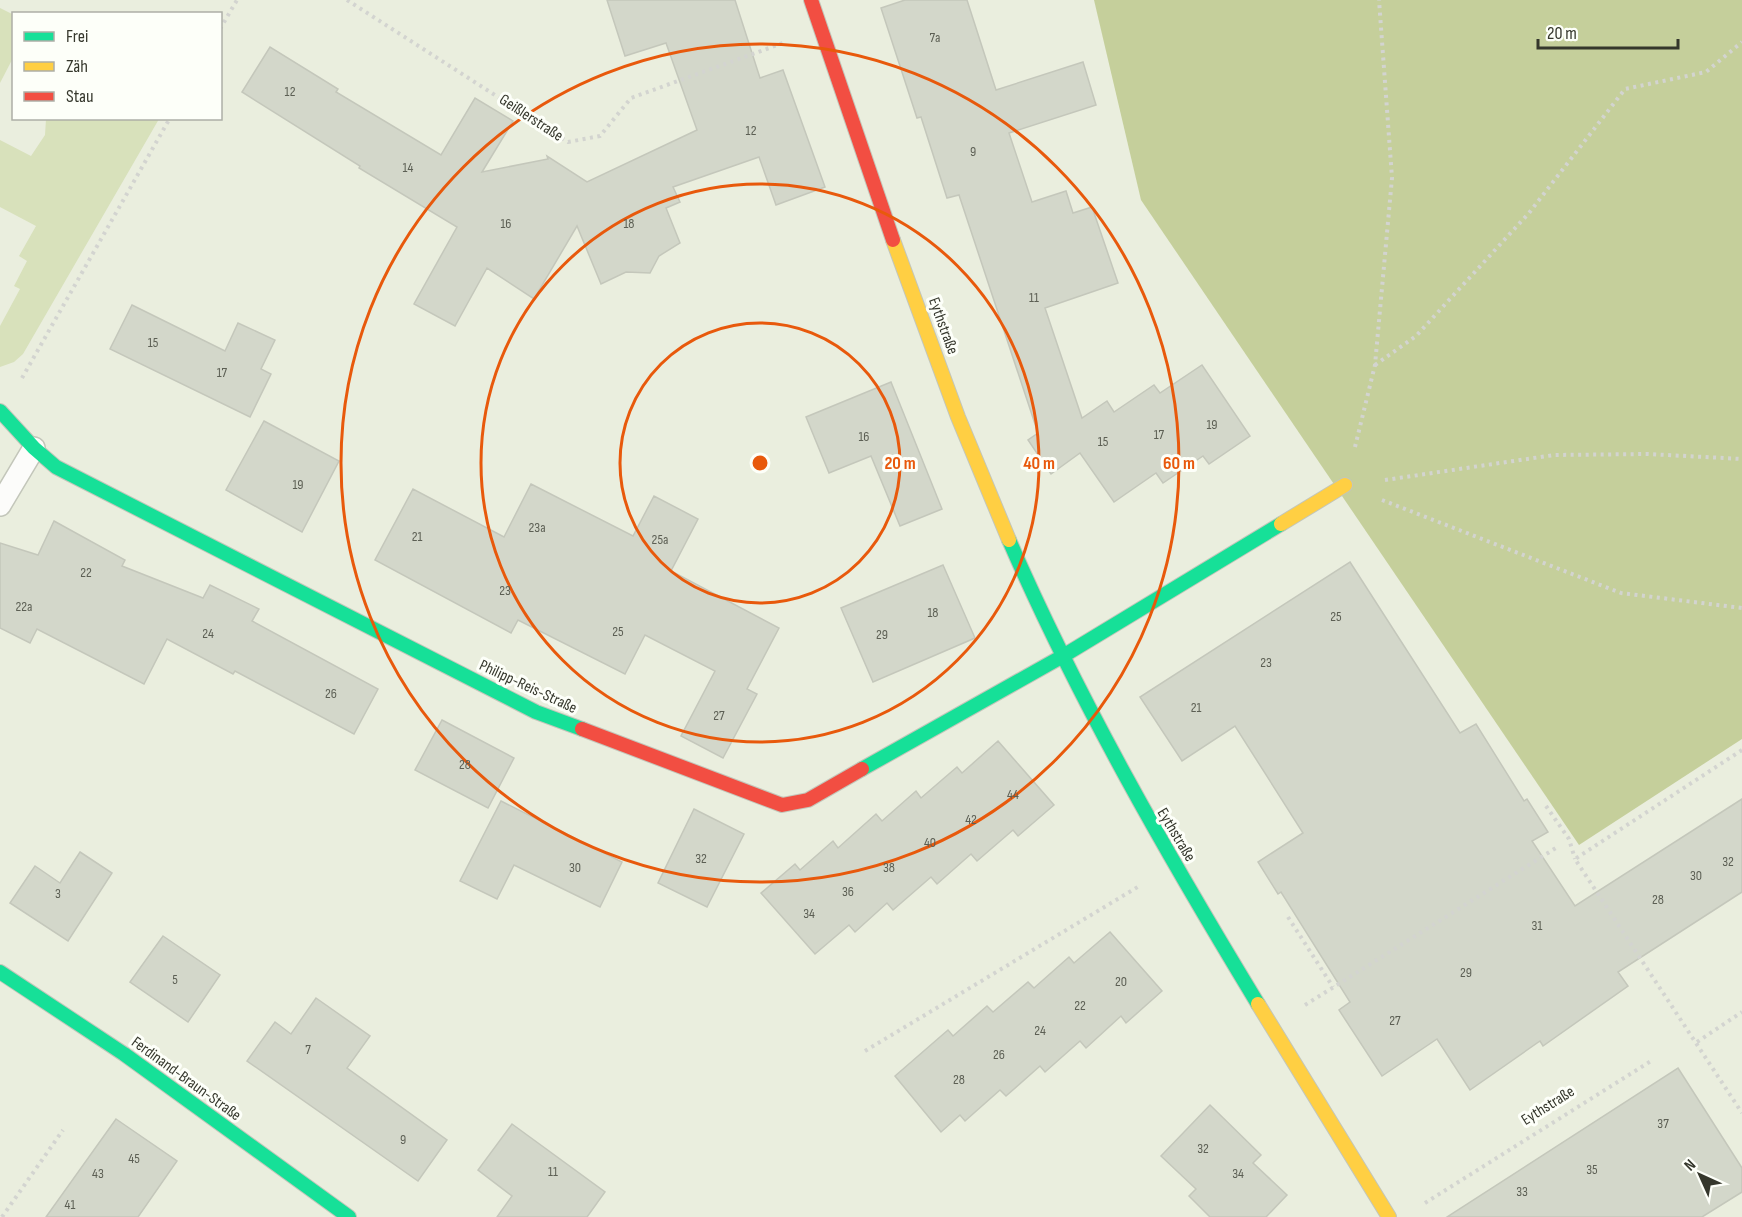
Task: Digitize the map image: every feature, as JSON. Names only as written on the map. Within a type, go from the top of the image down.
[{"type":"street","name":"Eythstraße","points":[[811,0],[935,353],[997,510],[1062,656],[1144,813],[1174,865],[1389,1217]]},
{"type":"street","name":"Philipp-Reis-Straße","points":[[1,412],[34,448],[56,467],[536,712],[782,805],[808,800],[1062,656]]},
{"type":"street","points":[[1062,656],[1346,485]]},
{"type":"street","name":"Ferdinand-Braun-Straße","points":[[0,972],[124,1054],[349,1217]]},
{"type":"lane","points":[[0,505],[34,448]]},
{"type":"path","points":[[222,26],[237,0]]},
{"type":"path","name":"Geißlerstraße","points":[[347,0],[568,142],[600,136],[631,98],[821,29]]},
{"type":"path","points":[[1346,485],[1375,364],[1392,178],[1379,0]]},
{"type":"path","points":[[1375,364],[1416,336],[1529,213],[1625,89],[1706,72],[1742,42]]},
{"type":"path","points":[[1,412],[169,120]]},
{"type":"path","points":[[1346,485],[1554,455],[1648,454],[1742,459]]},
{"type":"path","points":[[1346,485],[1621,593],[1742,608]]},
{"type":"path","points":[[1575,859],[1742,750]]},
{"type":"path","points":[[1546,806],[1569,839],[1575,859],[1742,1113]]},
{"type":"path","points":[[1271,1026],[1558,846]]},
{"type":"path","points":[[865,1051],[1174,865]]},
{"type":"path","points":[[1288,917],[1333,987]]},
{"type":"path","points":[[1697,1042],[1742,1012]]},
{"type":"path","name":"Eythstraße","points":[[1422,1204],[1651,1061]]},
{"type":"path","points":[[2,1217],[63,1130]]},
{"type":"green space","points":[[1094,0],[1742,0],[1742,739],[1579,845],[1141,200]]},
{"type":"green space","points":[[0,8],[12,14],[12,60],[0,83]]},
{"type":"green space","points":[[46,120],[158,120],[23,354],[14,362],[0,367],[0,326],[20,289],[14,286],[27,261],[19,256],[36,226],[0,207],[0,140],[31,156],[45,135]]},
{"type":"building","points":[[607,0],[735,0],[760,78],[783,70],[825,187],[776,205],[759,157],[673,187],[680,202],[666,208],[680,243],[659,256],[650,273],[626,272],[601,284],[577,226],[534,299],[487,268],[455,326],[414,304],[457,227],[359,168],[360,166],[242,92],[270,47],[338,89],[336,92],[441,155],[475,98],[513,121],[482,172],[548,159],[547,156],[587,182],[697,130],[666,43],[625,56]]},
{"type":"building","points":[[905,0],[967,0],[996,90],[1083,62],[1096,105],[1009,133],[1032,202],[1066,191],[1073,213],[1092,207],[1118,283],[1045,308],[1082,418],[1107,401],[1114,412],[1154,385],[1160,393],[1202,365],[1250,436],[1209,464],[1203,456],[1163,483],[1156,473],[1114,502],[1080,453],[1051,474],[1028,440],[1038,433],[959,195],[947,198],[921,117],[917,118],[881,8]]},
{"type":"building","points":[[132,305],[225,351],[238,323],[275,340],[261,369],[271,374],[250,417],[110,349]]},
{"type":"building","points":[[891,382],[942,509],[900,526],[871,456],[829,473],[806,417]]},
{"type":"building","points":[[264,421],[339,461],[302,532],[226,490]]},
{"type":"building","points":[[531,484],[633,536],[654,496],[698,519],[671,571],[779,628],[747,689],[757,694],[723,758],[681,736],[715,671],[645,635],[625,674],[518,620],[511,633],[375,560],[413,489],[504,537]]},
{"type":"building","points":[[54,521],[125,560],[122,566],[203,598],[210,585],[259,609],[252,621],[378,689],[354,734],[235,671],[233,674],[167,639],[144,684],[37,629],[30,643],[0,628],[0,543],[38,555]]},
{"type":"building","points":[[1350,562],[1460,733],[1476,724],[1524,801],[1527,799],[1548,832],[1532,841],[1575,906],[1742,799],[1742,892],[1618,972],[1628,986],[1543,1046],[1540,1041],[1470,1090],[1437,1039],[1382,1076],[1339,1010],[1350,1002],[1281,892],[1278,894],[1258,862],[1303,833],[1235,726],[1182,761],[1140,697]]},
{"type":"building","points":[[943,565],[975,638],[873,682],[841,608]]},
{"type":"building","points":[[442,720],[514,758],[488,808],[415,770]]},
{"type":"building","points":[[998,741],[1054,805],[1018,836],[1013,830],[977,861],[971,854],[937,884],[931,877],[893,910],[887,903],[855,932],[849,925],[815,954],[761,893],[795,864],[800,870],[833,841],[838,848],[876,814],[882,821],[916,791],[921,798],[957,767],[962,773]]},
{"type":"building","points":[[501,801],[622,862],[600,907],[514,865],[497,899],[460,881]]},
{"type":"building","points":[[694,809],[744,834],[707,907],[658,883]]},
{"type":"building","points":[[80,852],[112,873],[68,941],[10,903],[35,866],[60,883]]},
{"type":"building","points":[[1110,932],[1162,991],[1126,1023],[1121,1016],[1086,1048],[1080,1041],[1045,1072],[1040,1066],[1006,1096],[1000,1090],[965,1121],[960,1115],[941,1132],[895,1076],[948,1030],[953,1036],[987,1006],[993,1012],[1028,982],[1034,988],[1069,957],[1074,963]]},
{"type":"building","points":[[163,936],[220,975],[188,1022],[130,982]]},
{"type":"building","points":[[316,998],[370,1036],[347,1068],[447,1140],[418,1181],[247,1061],[275,1022],[291,1034]]},
{"type":"building","points":[[1678,1068],[1742,1168],[1742,1192],[1702,1217],[1447,1217]]},
{"type":"building","points":[[1210,1105],[1261,1155],[1253,1163],[1287,1195],[1266,1217],[1210,1217],[1189,1196],[1196,1189],[1161,1156]]},
{"type":"building","points":[[116,1119],[177,1161],[138,1217],[46,1217]]},
{"type":"building","points":[[512,1124],[605,1192],[587,1217],[497,1217],[512,1196],[478,1170]]},
{"type":"traffic: fast","points":[[0,411],[34,448],[56,467],[536,712],[582,729]]},
{"type":"traffic: fast","points":[[862,769],[1063,656],[1281,524]]},
{"type":"traffic: fast","points":[[1009,540],[1065,659],[1126,776],[1258,1004]]},
{"type":"traffic: fast","points":[[0,972],[124,1054],[349,1217]]},
{"type":"traffic: slow","points":[[893,240],[958,417],[1009,540]]},
{"type":"traffic: slow","points":[[1281,524],[1345,485]]},
{"type":"traffic: slow","points":[[1258,1004],[1389,1217]]},
{"type":"traffic: jam","points":[[811,0],[893,240]]},
{"type":"traffic: jam","points":[[582,729],[782,805],[808,800],[862,769]]}]
